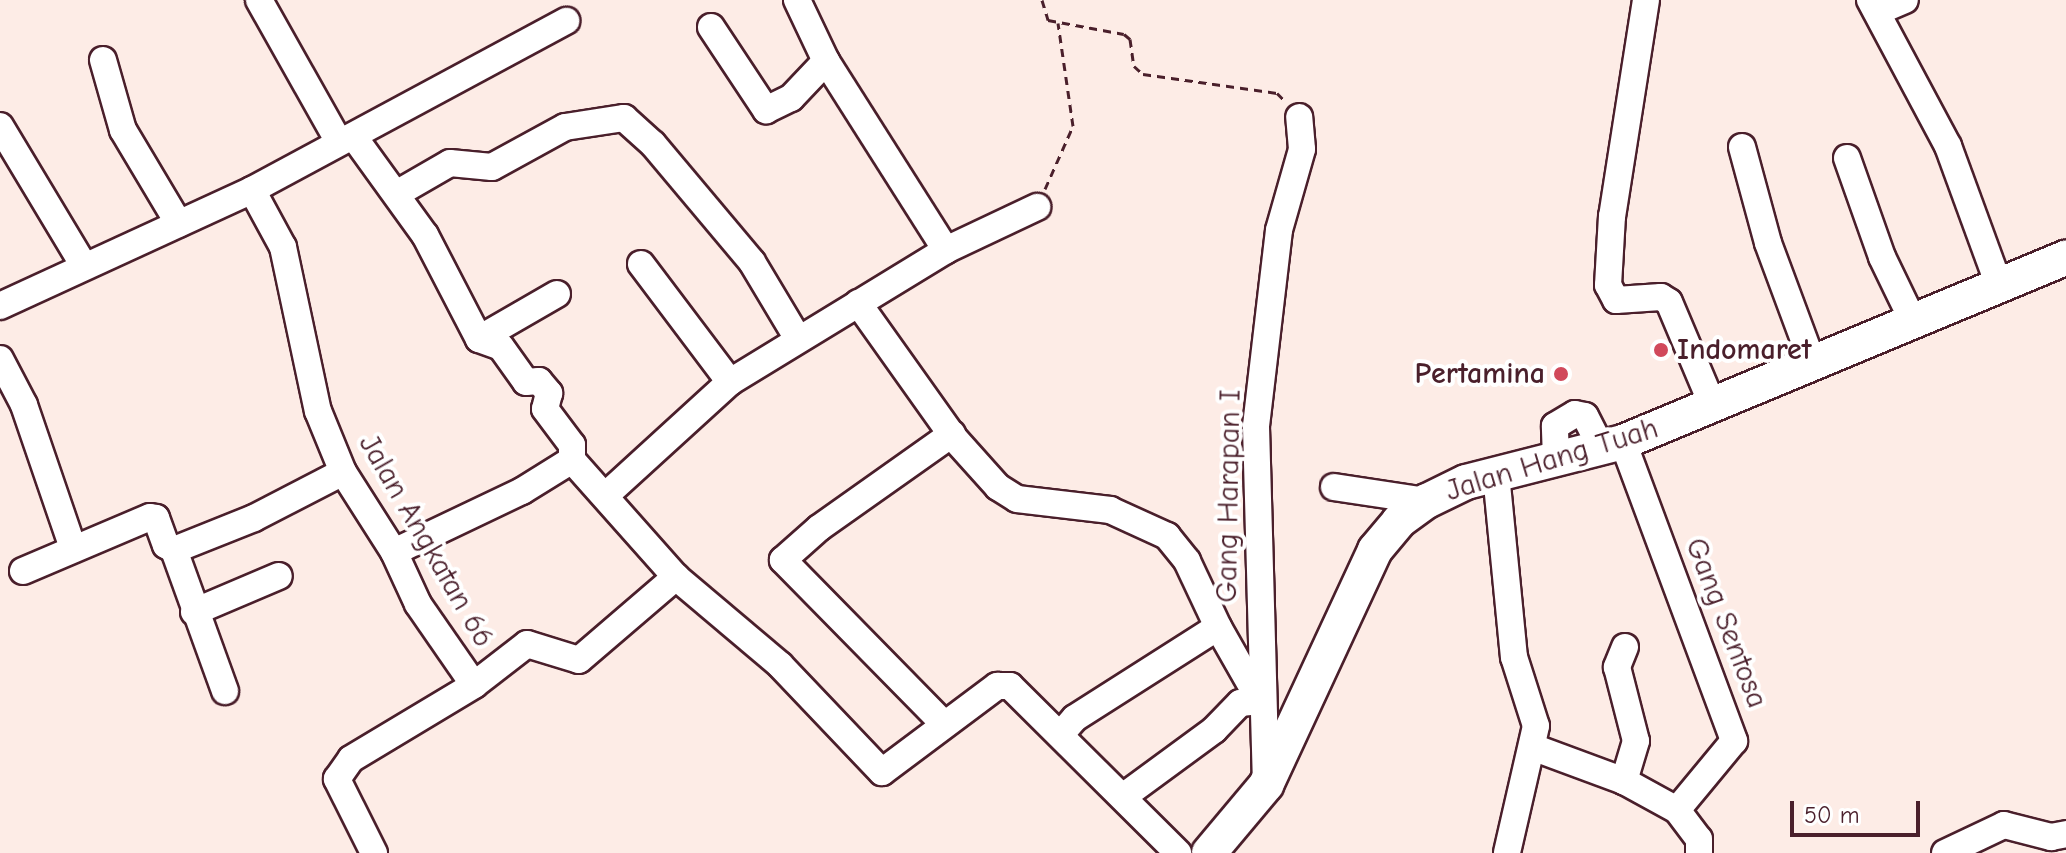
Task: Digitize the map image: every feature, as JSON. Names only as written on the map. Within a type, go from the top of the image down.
[{"type":"main road","name":"Jalan Hang Tuah","points":[[1209,853],[1266,785],[1375,550],[1399,521],[1427,501],[1496,474],[1612,444],[1713,406],[2066,258]]},
{"type":"street","points":[[259,0],[346,139],[398,193],[479,339],[501,347],[526,382],[539,381],[549,393],[545,409],[572,445],[572,460],[676,577],[780,665],[882,772],[997,686],[1010,686],[1178,853]]},
{"type":"street","points":[[797,0],[826,61],[946,250]]},
{"type":"street","points":[[1646,0],[1612,216],[1608,285],[1616,300],[1661,297],[1669,302],[1713,406]]},
{"type":"street","points":[[1905,0],[1875,5],[1948,146],[1999,285]]},
{"type":"street","points":[[0,306],[252,190],[566,21]]},
{"type":"street","points":[[711,27],[766,110],[791,98],[826,61]]},
{"type":"street","points":[[103,60],[123,130],[179,224]]},
{"type":"street","name":"Gang Harapan I","points":[[1266,785],[1260,701],[1256,426],[1279,230],[1302,149],[1299,117]]},
{"type":"street","points":[[398,193],[450,163],[492,167],[565,127],[624,118],[653,144],[752,262],[798,339]]},
{"type":"street","points":[[0,126],[84,266]]},
{"type":"street","points":[[1742,147],[1768,243],[1813,364]]},
{"type":"street","points":[[1847,158],[1882,257],[1913,321]]},
{"type":"street","name":"Jalan Angkatan 66","points":[[252,190],[283,247],[318,411],[343,472],[394,552],[418,604],[474,685],[351,759],[337,779],[374,853]]},
{"type":"street","points":[[605,496],[730,382],[946,250],[1037,207]]},
{"type":"street","points":[[641,264],[730,382]]},
{"type":"street","points":[[479,339],[557,294]]},
{"type":"street","points":[[858,303],[952,434],[998,487],[1017,499],[1110,510],[1167,536],[1187,561],[1218,627],[1260,701],[1240,703],[1214,730],[1124,796]]},
{"type":"street","points":[[0,359],[24,405],[73,548]]},
{"type":"street","points":[[944,724],[783,560],[819,528],[952,434]]},
{"type":"street","name":"Gang Sentosa","points":[[1612,444],[1732,731],[1728,750],[1677,810]]},
{"type":"street","points":[[394,552],[522,491],[572,460]]},
{"type":"street","points":[[174,550],[254,518],[343,472]]},
{"type":"street","points":[[1496,474],[1509,624],[1536,726],[1535,748],[1507,853]]},
{"type":"street","points":[[1334,487],[1427,501]]},
{"type":"street","points":[[23,571],[150,517],[174,550],[225,691]]},
{"type":"street","points":[[194,612],[279,576]]},
{"type":"street","points":[[474,685],[527,644],[579,660],[676,577]]},
{"type":"street","points":[[1061,734],[1075,718],[1218,627]]},
{"type":"street","points":[[1624,781],[1636,741],[1617,667],[1625,647]]},
{"type":"street","points":[[1535,748],[1624,781],[1677,810],[1699,839],[1699,853]]},
{"type":"street","points":[[1945,853],[2004,825],[2058,836]]},
{"type":"path","points":[[1042,0],[1048,20],[1124,34],[1130,39],[1134,66],[1143,74],[1277,93],[1299,117]]},
{"type":"path","points":[[1037,207],[1073,126],[1058,23]]},
{"type":"place","name":"Indomaret","points":[[1661,350]]},
{"type":"place","name":"Pertamina","points":[[1561,374]]}]
